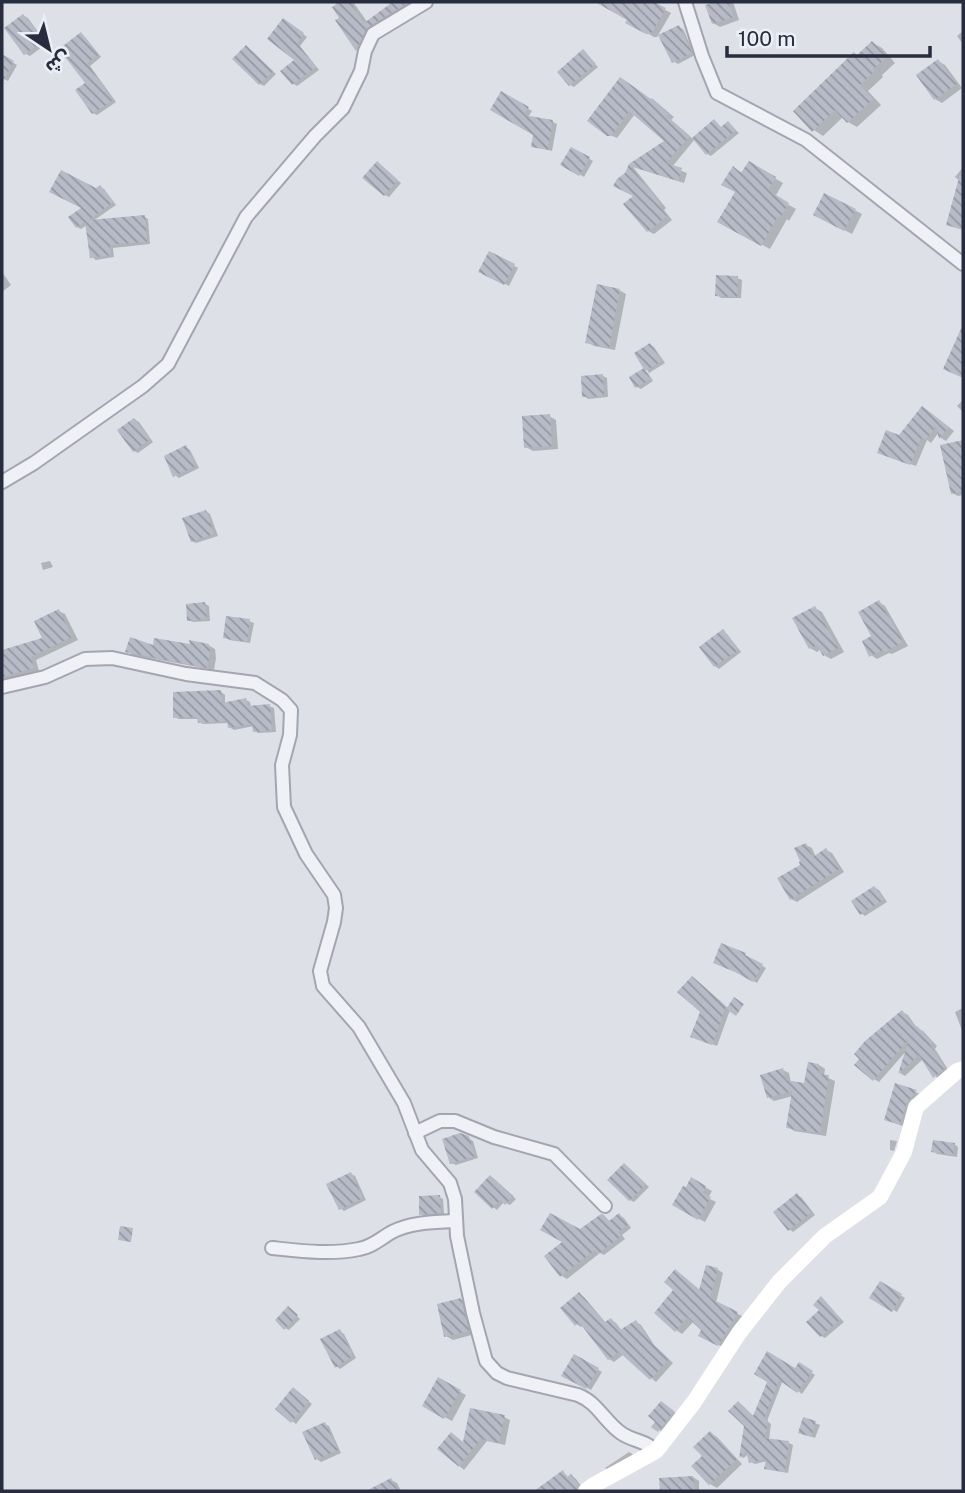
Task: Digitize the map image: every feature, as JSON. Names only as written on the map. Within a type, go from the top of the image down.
[{"type":"street","points":[[2,482],[34,463],[143,386],[168,364],[246,217],[315,136],[343,108],[361,71],[365,51],[373,34],[426,2]]},
{"type":"street","points":[[685,2],[717,93],[806,140],[963,264]]},
{"type":"street","points":[[2,687],[45,677],[85,659],[112,658],[186,674],[255,683],[282,700],[291,710],[290,735],[282,765],[285,807],[306,854],[334,895],[336,908],[320,971],[323,986],[359,1027],[404,1103],[422,1150],[450,1183],[455,1199],[457,1236],[486,1361],[497,1373],[507,1378],[589,1399],[622,1434],[656,1451]]},
{"type":"street","points":[[586,1491],[656,1451],[694,1402],[739,1333],[779,1282],[825,1236],[880,1197],[904,1152],[916,1107],[957,1071],[963,1069]]},
{"type":"street","points":[[415,1133],[440,1121],[455,1121],[494,1137],[554,1154],[605,1206]]},
{"type":"street","points":[[272,1248],[316,1253],[361,1249],[404,1227],[456,1221]]},
{"type":"building","points":[[340,2],[350,2],[364,23],[390,4],[388,2],[409,2],[368,27],[356,51],[335,20],[339,18],[332,7]]},
{"type":"building","points":[[595,2],[654,2],[666,8],[651,34],[646,34]]},
{"type":"building","points":[[728,2],[734,17],[712,24],[705,5]]},
{"type":"building","points":[[23,14],[38,33],[33,37],[39,44],[24,55],[4,28]]},
{"type":"building","points":[[283,18],[304,33],[297,43],[316,67],[292,85],[280,71],[294,60],[267,39]]},
{"type":"building","points":[[679,25],[692,53],[672,63],[658,35]]},
{"type":"building","points":[[81,32],[98,55],[87,63],[113,100],[92,114],[75,90],[85,83],[59,49]]},
{"type":"building","points":[[872,41],[887,57],[860,85],[873,99],[847,123],[835,110],[812,132],[793,111],[854,52],[857,55]]},
{"type":"building","points":[[246,45],[273,71],[259,85],[232,59]]},
{"type":"building","points":[[583,49],[596,64],[569,86],[557,72]]},
{"type":"building","points":[[2,54],[14,61],[2,83]]},
{"type":"building","points":[[938,59],[957,84],[934,100],[916,75]]},
{"type":"building","points":[[620,77],[652,98],[669,113],[667,116],[690,136],[666,163],[682,168],[678,181],[630,166],[661,204],[659,206],[667,216],[647,232],[623,204],[633,196],[613,186],[629,164],[664,141],[629,111],[611,136],[607,136],[587,121]]},
{"type":"building","points":[[501,91],[529,107],[524,115],[553,120],[548,150],[531,147],[533,135],[490,110]]},
{"type":"building","points":[[714,119],[721,127],[728,121],[736,130],[706,155],[692,138]]},
{"type":"building","points":[[571,147],[590,157],[579,176],[560,165]]},
{"type":"building","points":[[377,161],[398,180],[384,196],[362,178]]},
{"type":"building","points":[[749,161],[776,177],[768,190],[789,203],[780,218],[778,216],[761,246],[717,222],[735,192],[721,185],[733,166],[741,173]]},
{"type":"building","points":[[61,170],[96,188],[100,185],[113,202],[89,220],[145,215],[147,242],[116,244],[110,246],[111,255],[90,258],[85,222],[76,228],[68,217],[81,208],[49,192]]},
{"type":"building","points":[[960,174],[963,175],[963,230],[946,225]]},
{"type":"building","points":[[824,193],[856,209],[844,231],[813,215]]},
{"type":"building","points":[[489,251],[515,264],[504,285],[478,272]]},
{"type":"building","points":[[716,275],[738,276],[737,297],[715,296]]},
{"type":"building","points":[[597,284],[620,289],[609,348],[585,343]]},
{"type":"building","points":[[963,324],[963,378],[943,369]]},
{"type":"building","points":[[650,343],[662,361],[645,371],[634,353]]},
{"type":"building","points":[[644,368],[650,379],[635,388],[629,377]]},
{"type":"building","points":[[603,374],[604,396],[582,397],[581,376]]},
{"type":"building","points":[[922,406],[949,427],[939,439],[936,426],[925,441],[921,438],[910,465],[877,453],[886,430],[899,435]]},
{"type":"building","points":[[550,414],[552,446],[524,448],[522,416]]},
{"type":"building","points":[[134,418],[150,439],[133,452],[117,430]]},
{"type":"building","points":[[963,440],[963,491],[951,494],[940,445]]},
{"type":"building","points":[[186,445],[196,466],[173,477],[164,456]]},
{"type":"building","points":[[206,510],[214,534],[191,542],[182,518]]},
{"type":"building","points":[[879,600],[903,642],[869,657],[862,641],[871,636],[858,612]]},
{"type":"building","points":[[205,602],[207,619],[187,621],[186,604]]},
{"type":"building","points":[[815,606],[838,648],[823,656],[817,645],[809,649],[792,618]]},
{"type":"building","points":[[59,609],[72,637],[31,657],[34,668],[2,677],[2,650],[42,638],[34,621]]},
{"type":"building","points":[[226,616],[250,619],[247,642],[223,638]]},
{"type":"building","points":[[723,629],[738,650],[714,667],[699,647]]},
{"type":"building","points":[[130,637],[153,645],[154,638],[209,644],[207,668],[125,652]]},
{"type":"building","points":[[221,690],[222,703],[246,698],[248,706],[270,704],[272,730],[253,732],[252,724],[228,728],[227,721],[198,723],[197,717],[173,718],[173,692]]},
{"type":"building","points":[[806,843],[813,857],[826,848],[839,869],[790,900],[777,878],[800,865],[794,848]]},
{"type":"building","points":[[874,886],[884,899],[860,915],[851,901]]},
{"type":"building","points":[[721,943],[746,953],[745,955],[763,964],[753,982],[713,963]]},
{"type":"building","points":[[692,976],[726,1006],[712,1045],[690,1037],[700,1012],[677,992]]},
{"type":"building","points":[[734,997],[744,1004],[736,1016],[726,1009]]},
{"type":"building","points":[[902,1010],[933,1043],[930,1045],[945,1068],[933,1078],[919,1055],[898,1074],[909,1039],[873,1081],[854,1065],[859,1059],[854,1054],[865,1041]]},
{"type":"building","points":[[808,1062],[819,1064],[818,1074],[829,1075],[820,1133],[786,1128],[792,1091],[767,1098],[760,1075],[783,1068],[786,1080],[804,1083]]},
{"type":"building","points":[[895,1083],[917,1090],[906,1104],[900,1125],[884,1120]]},
{"type":"building","points":[[460,1133],[469,1136],[475,1156],[450,1164],[442,1139]]},
{"type":"building","points":[[933,1140],[955,1143],[953,1155],[931,1152]]},
{"type":"building","points":[[624,1163],[646,1184],[629,1201],[607,1180]]},
{"type":"building","points":[[351,1172],[363,1198],[339,1210],[326,1184]]},
{"type":"building","points":[[490,1175],[513,1196],[505,1205],[500,1200],[492,1209],[474,1192]]},
{"type":"building","points":[[691,1177],[706,1186],[703,1193],[711,1197],[698,1220],[672,1205]]},
{"type":"building","points":[[797,1193],[812,1212],[788,1231],[773,1212]]},
{"type":"building","points":[[440,1195],[441,1213],[419,1215],[419,1196]]},
{"type":"building","points":[[550,1213],[580,1229],[601,1214],[609,1221],[619,1213],[628,1225],[618,1232],[621,1236],[598,1254],[595,1250],[560,1277],[544,1256],[562,1242],[540,1230]]},
{"type":"building","points":[[120,1226],[133,1228],[131,1242],[118,1240]]},
{"type":"building","points":[[706,1265],[718,1268],[710,1298],[738,1312],[718,1346],[698,1336],[701,1330],[687,1317],[675,1332],[654,1313],[673,1290],[664,1282],[675,1269],[699,1290]]},
{"type":"building","points":[[880,1281],[902,1294],[892,1312],[869,1298]]},
{"type":"building","points":[[579,1292],[605,1322],[611,1318],[620,1330],[636,1320],[650,1341],[669,1359],[650,1380],[619,1352],[608,1360],[579,1322],[575,1326],[560,1308]]},
{"type":"building","points":[[821,1296],[841,1319],[820,1337],[806,1322],[819,1310],[813,1305]]},
{"type":"building","points":[[461,1298],[469,1331],[444,1337],[437,1304]]},
{"type":"building","points":[[288,1306],[298,1315],[284,1330],[275,1320]]},
{"type":"building","points":[[340,1329],[353,1356],[335,1368],[320,1339]]},
{"type":"building","points":[[767,1351],[795,1368],[799,1362],[813,1371],[797,1393],[779,1380],[764,1419],[768,1420],[765,1438],[789,1441],[785,1472],[764,1469],[766,1459],[749,1463],[746,1451],[739,1458],[744,1426],[728,1411],[738,1401],[753,1416],[767,1382],[754,1374]]},
{"type":"building","points":[[574,1354],[599,1368],[586,1389],[561,1376]]},
{"type":"building","points":[[438,1377],[461,1390],[444,1419],[422,1406]]},
{"type":"building","points":[[293,1387],[309,1401],[291,1423],[275,1409]]},
{"type":"building","points":[[661,1401],[674,1411],[658,1432],[651,1427],[655,1422],[648,1416]]},
{"type":"building","points":[[470,1408],[505,1415],[499,1443],[481,1439],[457,1468],[458,1466],[437,1449],[451,1432],[463,1442]]},
{"type":"building","points":[[803,1417],[816,1421],[811,1437],[798,1433]]},
{"type":"building","points":[[325,1422],[338,1450],[315,1460],[302,1432]]},
{"type":"building","points":[[710,1431],[737,1459],[709,1485],[691,1466],[702,1456],[693,1447]]},
{"type":"building","points":[[563,1470],[567,1477],[571,1474],[579,1484],[576,1491],[534,1491]]},
{"type":"building","points":[[693,1476],[695,1491],[660,1491],[659,1478]]},
{"type":"building","points":[[391,1478],[398,1491],[366,1491]]}]
